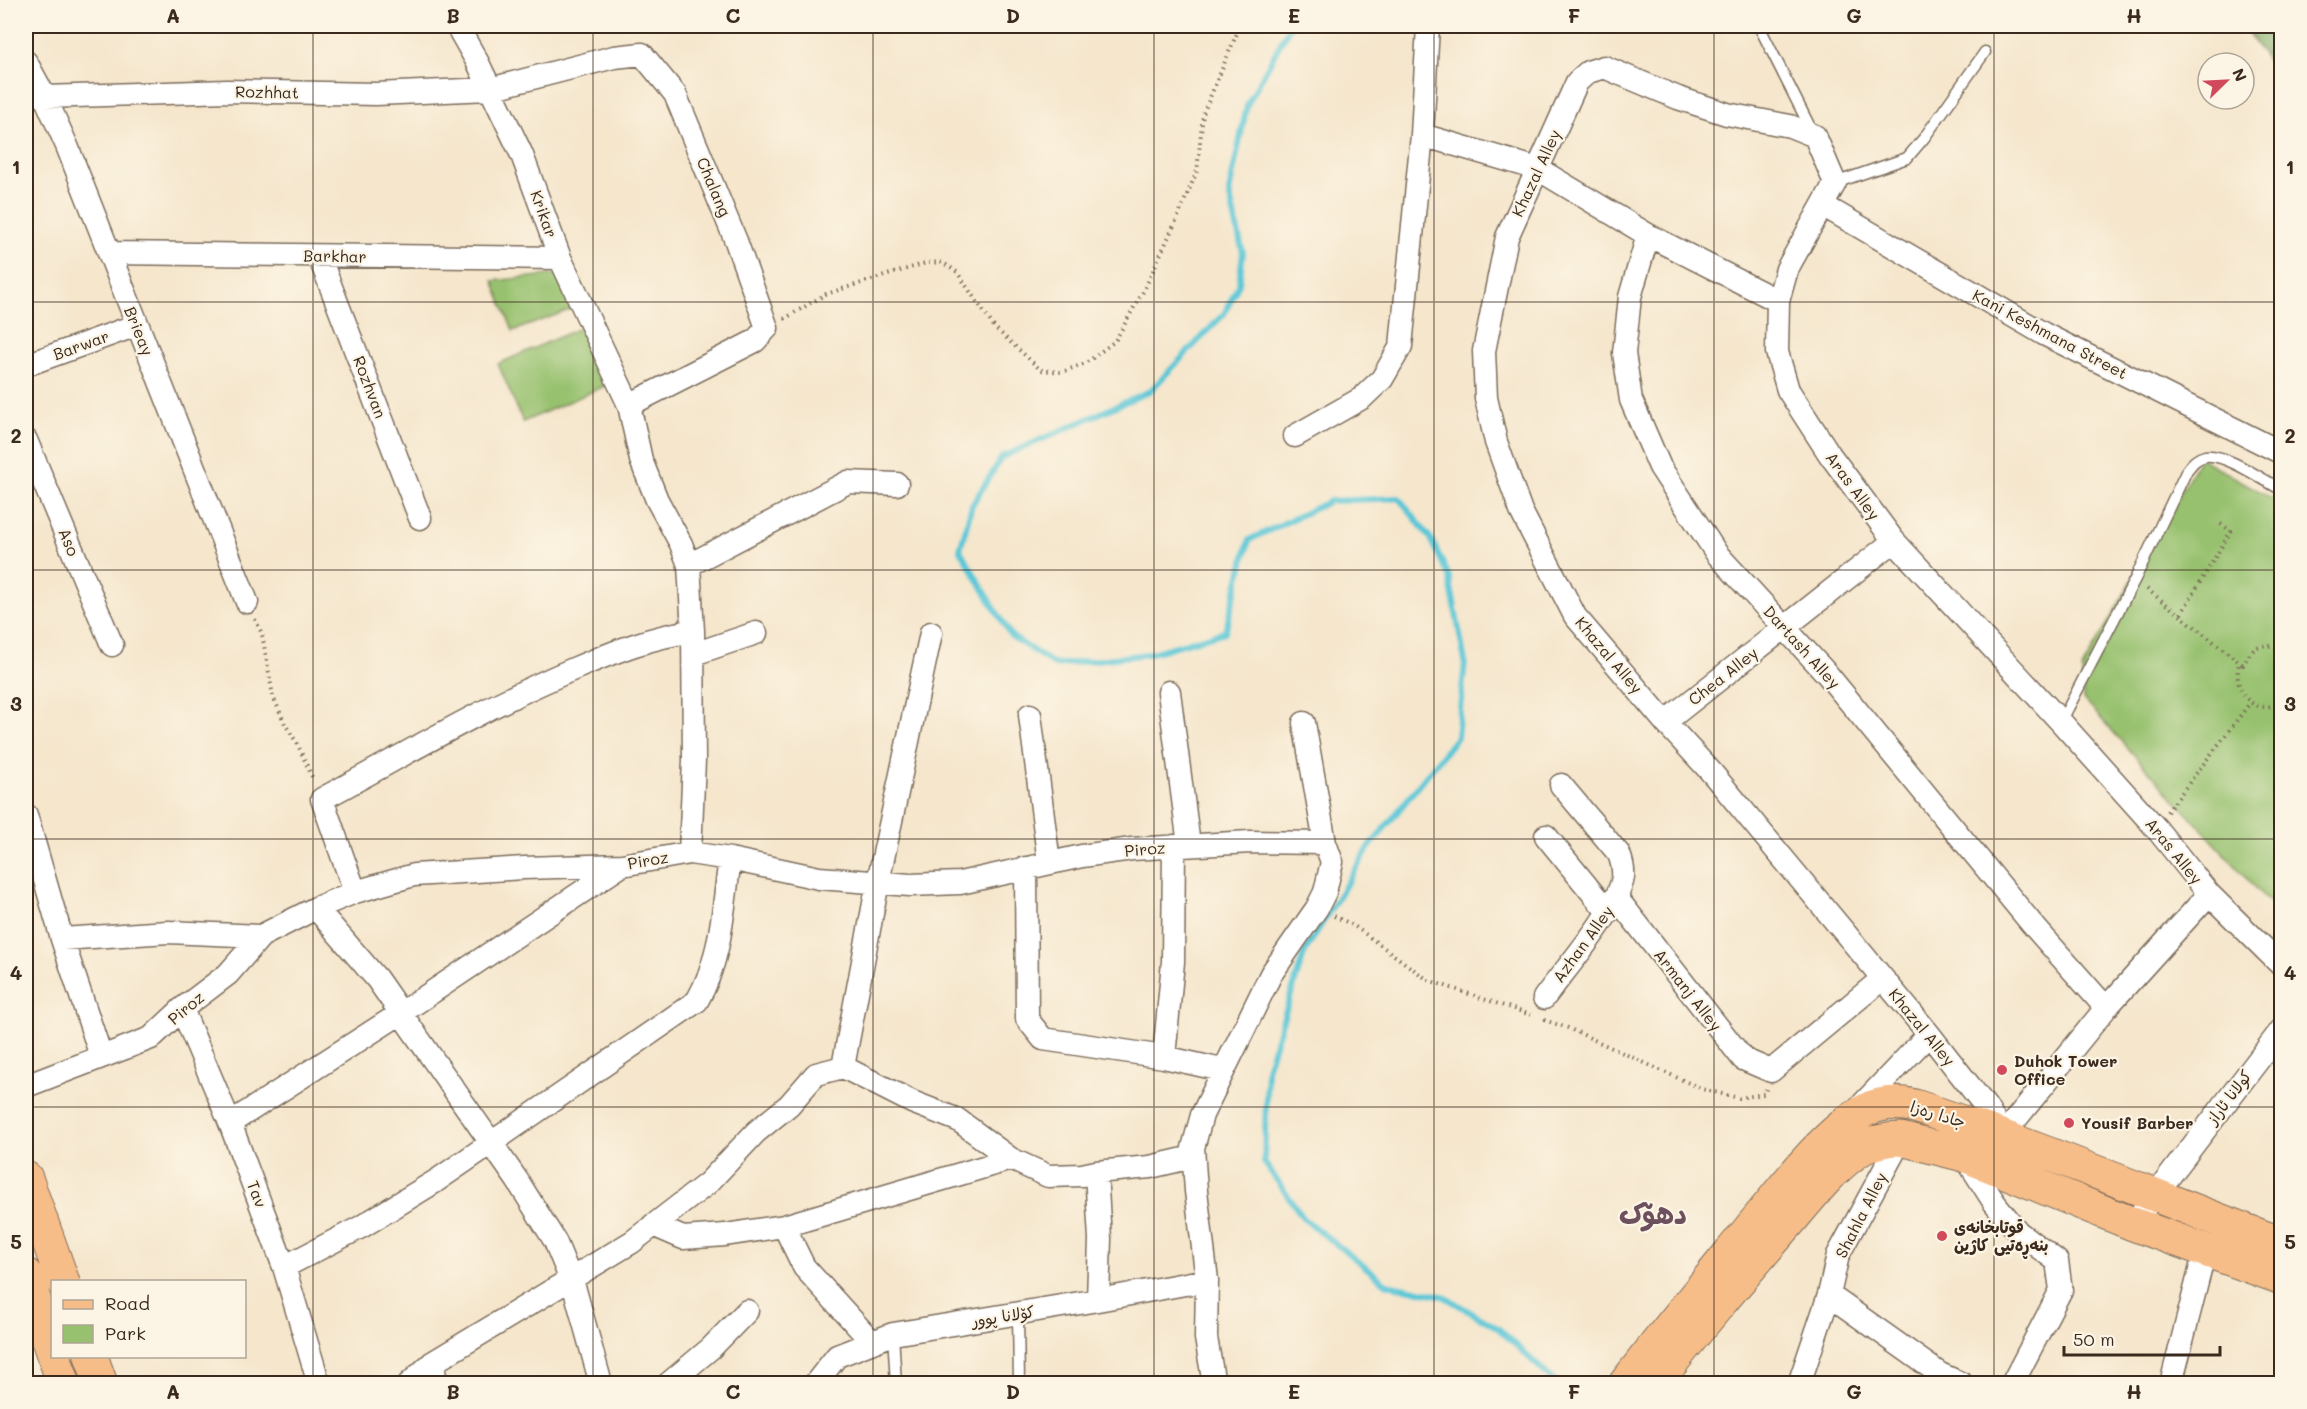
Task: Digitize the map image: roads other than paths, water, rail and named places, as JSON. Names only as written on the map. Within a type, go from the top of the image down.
[{"type":"main road","name":"جادا ره‌زا","points":[[1655,1383],[1688,1322],[1790,1181],[1831,1138],[1858,1114],[1880,1105],[1891,1103],[1915,1106],[2003,1135],[2153,1196],[2282,1244]]},
{"type":"main road","name":"جادا ره‌زا","points":[[1625,1383],[1852,1156],[1870,1145],[1901,1139],[1964,1155],[2133,1224],[2282,1278]]},
{"type":"main road","points":[[26,1178],[63,1280]]},
{"type":"main road","points":[[26,1275],[51,1349]]},
{"type":"main road","points":[[55,1358],[64,1383]]},
{"type":"main road","points":[[92,1358],[101,1383]]},
{"type":"street","name":"Krikar","points":[[456,26],[478,63],[522,155],[560,258],[629,405],[641,460],[657,500],[681,544],[689,565],[694,654],[694,760],[690,853]]},
{"type":"street","points":[[1295,436],[1362,398],[1382,379],[1401,346],[1422,135],[1428,26]]},
{"type":"street","name":"Chalang","points":[[490,89],[614,57],[642,54],[675,94],[736,241],[767,328],[755,341],[629,405]]},
{"type":"street","name":"Brieay","points":[[26,62],[45,97],[110,253],[246,602]]},
{"type":"street","name":"Khazal Alley","points":[[1815,136],[1790,126],[1727,114],[1678,98],[1604,67],[1588,72],[1577,82],[1506,237],[1484,351],[1485,398],[1496,442],[1521,511],[1575,616],[1665,722],[1712,773],[1929,1034],[1986,1107],[2003,1135]]},
{"type":"street","name":"Rozhhat","points":[[45,97],[227,91],[376,94],[490,89]]},
{"type":"street","points":[[1422,135],[1538,169],[1648,235],[1778,301]]},
{"type":"street","points":[[1815,136],[1835,183]]},
{"type":"street","name":"Aras Alley","points":[[1835,183],[1787,269],[1778,301],[1777,352],[1788,390],[1830,455],[1894,541],[2156,828],[2209,894],[2282,966]]},
{"type":"street","name":"Kani Keshmana Street","points":[[1824,206],[2044,334],[2282,453]]},
{"type":"street","name":"Dartash Alley","points":[[1648,235],[1630,297],[1624,353],[1631,400],[1660,467],[1717,554],[1827,674],[2032,924],[2106,1008]]},
{"type":"street","name":"Barkhar","points":[[110,253],[560,258]]},
{"type":"street","name":"Rozhvan","points":[[319,256],[420,518]]},
{"type":"street","name":"Barwar","points":[[26,365],[137,325]]},
{"type":"street","name":"Aso","points":[[26,440],[112,645]]},
{"type":"street","points":[[689,565],[848,482],[897,484]]},
{"type":"street","name":"Chea Alley","points":[[1665,722],[1894,541]]},
{"type":"street","points":[[355,892],[322,799],[530,687],[662,635],[693,631]]},
{"type":"street","points":[[694,654],[756,633]]},
{"type":"street","points":[[843,1067],[878,882],[931,633]]},
{"type":"street","points":[[1164,1057],[1181,846],[1169,692]]},
{"type":"street","points":[[1030,715],[1049,863]]},
{"type":"street","points":[[1214,1383],[1206,1338],[1207,1280],[1193,1148],[1202,1115],[1270,974],[1317,908],[1325,892],[1332,862],[1325,843],[1304,723]]},
{"type":"street","name":"Azhan Alley","points":[[1544,998],[1612,905],[1622,879],[1623,865],[1619,854],[1561,785]]},
{"type":"street","points":[[26,815],[62,939],[101,1056]]},
{"type":"street","name":"Armanj Alley","points":[[1546,836],[1612,905],[1743,1059],[1771,1071],[1882,979]]},
{"type":"street","name":"Piroz","points":[[26,1086],[151,1038],[182,1009],[228,974],[261,936],[316,908],[355,892],[414,875],[622,865],[690,853],[819,878],[910,885],[960,883],[1049,863],[1132,849],[1250,842],[1325,843]]},
{"type":"street","points":[[284,1267],[361,1227],[492,1144],[697,1001],[707,983],[717,954],[730,859]]},
{"type":"street","points":[[230,1123],[401,1013],[622,865]]},
{"type":"street","points":[[1026,868],[1027,1019],[1042,1039],[1164,1057],[1222,1070]]},
{"type":"street","points":[[2003,1135],[2106,1008],[2209,894]]},
{"type":"street","points":[[316,908],[377,979],[492,1144],[555,1241],[570,1279],[601,1383]]},
{"type":"street","points":[[62,939],[168,932],[261,936]]},
{"type":"street","name":"Tav","points":[[182,1009],[230,1123],[284,1267],[319,1383]]},
{"type":"street","name":"کولانا ئاراز","points":[[2133,1224],[2282,1029]]},
{"type":"street","points":[[1831,1138],[1929,1034]]},
{"type":"street","points":[[409,1383],[434,1373],[570,1279],[632,1242],[708,1183],[756,1132],[789,1105],[816,1074],[843,1067],[912,1102],[958,1120],[1011,1159],[1048,1176],[1150,1167],[1194,1157]]},
{"type":"street","name":"Shahla Alley","points":[[1799,1383],[1829,1295],[1838,1255],[1901,1139]]},
{"type":"street","points":[[1964,1155],[1994,1202],[2018,1232],[2057,1261],[2061,1290],[2012,1383]]},
{"type":"street","points":[[653,1225],[683,1238],[725,1235],[784,1226],[1011,1159]]},
{"type":"street","points":[[1096,1172],[1100,1239],[1098,1300]]},
{"type":"street","points":[[784,1226],[804,1267],[871,1341]]},
{"type":"street","points":[[2173,1376],[2205,1251]]},
{"type":"street","name":"کۆلانا پوور","points":[[815,1383],[837,1356],[893,1334],[1207,1280]]},
{"type":"street","points":[[1829,1295],[1938,1379],[1962,1383]]},
{"type":"street","points":[[668,1383],[711,1348],[747,1311]]},
{"type":"lane","points":[[1759,26],[1815,136]]},
{"type":"lane","points":[[1835,183],[1907,158],[1924,138],[1985,52]]},
{"type":"lane","points":[[2061,722],[2135,579],[2187,470],[2195,460],[2203,456],[2226,459],[2282,490]]},
{"type":"lane","points":[[1018,1314],[1019,1383]]},
{"type":"lane","points":[[893,1334],[897,1383]]},
{"type":"waterway","points":[[1290,26],[1247,105],[1229,192],[1243,253],[1239,284],[1224,314],[1150,391],[1002,457],[972,505],[960,550],[1011,636],[1055,665],[1148,654],[1225,632],[1249,540],[1330,501],[1399,498],[1431,539],[1449,576],[1465,662],[1457,737],[1368,849],[1305,951],[1267,1069],[1264,1162],[1304,1219],[1387,1284],[1443,1296],[1498,1328],[1557,1384]]},
{"type":"place","name":"Duhok Tower Office","points":[[2002,1070]]},
{"type":"place","name":"Yousif Barber","points":[[2069,1123]]},
{"type":"place","name":"قوتابخانەی بنەڕەتیی کاژین","points":[[1942,1236]]},
{"type":"district","name":"دھۆک","points":[[1653,1214]]}]
